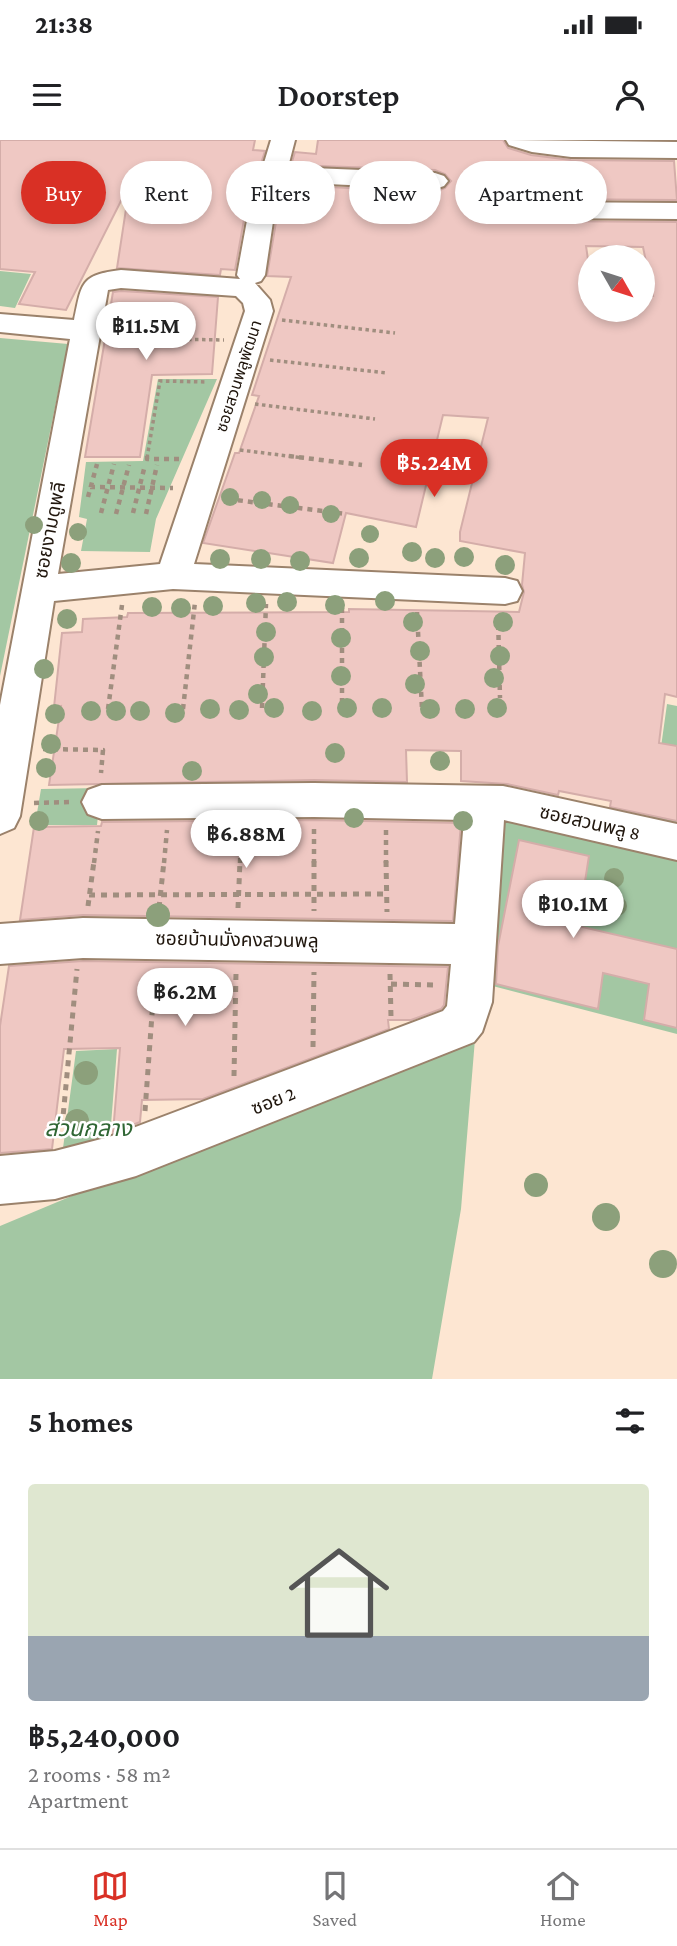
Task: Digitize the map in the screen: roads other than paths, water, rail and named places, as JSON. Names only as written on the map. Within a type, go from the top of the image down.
[{"type":"street","points":[[277,161],[283,140]]},
{"type":"street","points":[[518,140],[527,144],[556,147],[677,150]]},
{"type":"street","points":[[607,210],[677,211]]},
{"type":"street","points":[[251,275],[260,224]]},
{"type":"street","name":"ซอยสวนพลูพัฒนา","points":[[97,334],[95,286],[104,281],[121,279],[244,288],[256,300],[259,312],[200,493],[186,576]]},
{"type":"street","points":[[0,323],[97,334]]},
{"type":"street","name":"ซอยงามดูพลี","points":[[13,810],[38,589],[97,334]]},
{"type":"street","points":[[38,589],[186,576],[501,590]]},
{"type":"street","points":[[101,790],[170,801],[494,802],[472,965]]},
{"type":"street","name":"ซอยสวนพลู 8","points":[[494,802],[677,842]]},
{"type":"street","name":"ซอยบ้านมั่งคงสวนพลู","points":[[0,944],[83,938],[388,942],[472,965]]},
{"type":"street","name":"ซอย 2","points":[[0,1180],[30,1180],[57,1175],[143,1150],[458,1027],[466,1017],[472,965]]},
{"type":"park label","name":"ส่วนกลาง","points":[[88,1128]]}]
